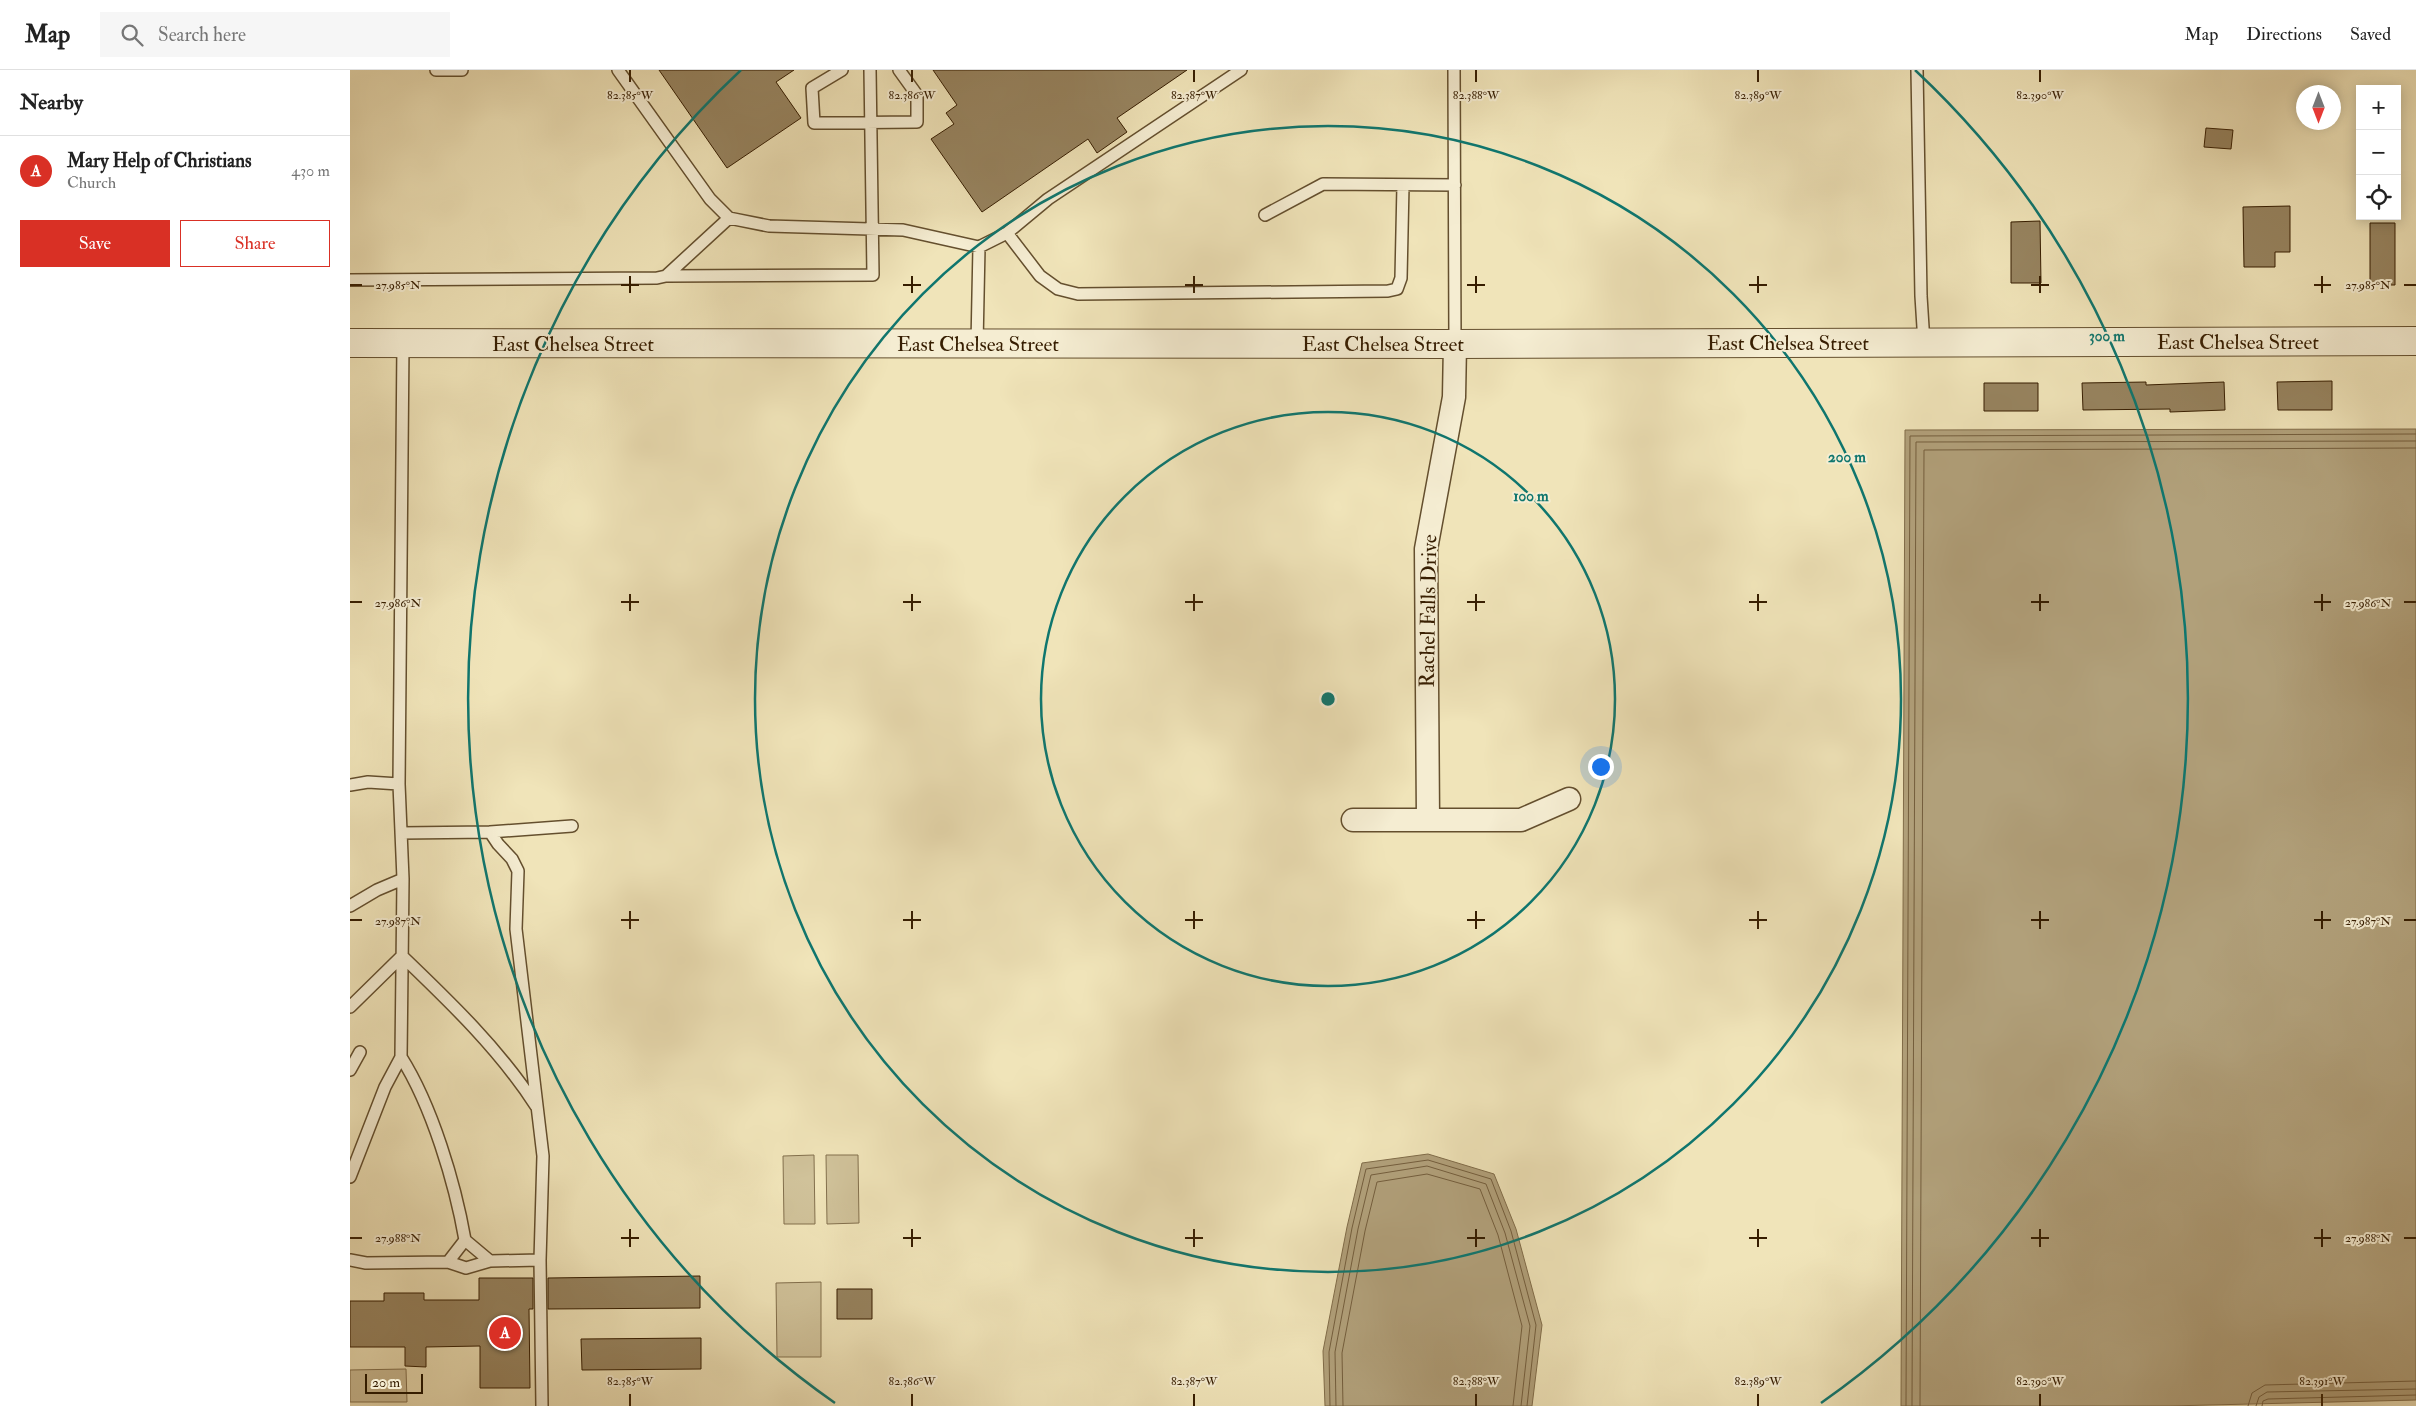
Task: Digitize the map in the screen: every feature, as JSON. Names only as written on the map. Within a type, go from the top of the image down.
[{"type":"street","name":"East Chelsea Street","points":[[350,343],[1455,344],[2416,341]]},
{"type":"street","name":"Rachel Falls Drive","points":[[1428,820],[1426,549],[1454,397],[1455,344]]},
{"type":"street","points":[[1353,820],[1521,820],[1569,799]]},
{"type":"lane","points":[[436,70],[462,70]]},
{"type":"lane","points":[[618,70],[710,199],[729,218],[769,226],[903,230],[979,247],[1007,233],[1048,199],[1241,70]]},
{"type":"lane","points":[[842,70],[812,88],[814,123],[917,122],[917,95],[899,70]]},
{"type":"lane","points":[[350,280],[648,278],[666,276],[873,276],[870,70]]},
{"type":"lane","points":[[1454,70],[1455,344]]},
{"type":"lane","points":[[1917,70],[1921,296],[1924,343]]},
{"type":"lane","points":[[1265,215],[1323,184],[1455,185]]},
{"type":"lane","points":[[1007,233],[1040,276],[1058,289],[1078,294],[1388,291],[1397,289],[1401,278],[1403,185]]},
{"type":"lane","points":[[666,276],[729,218]]},
{"type":"lane","points":[[977,344],[979,247]]},
{"type":"lane","points":[[350,1177],[385,1087],[401,1057],[403,879],[399,784],[403,344]]},
{"type":"lane","points":[[350,785],[368,782],[399,784]]},
{"type":"lane","points":[[401,833],[490,832],[572,826]]},
{"type":"lane","points":[[490,832],[498,844],[512,858],[518,871],[516,929],[537,1107],[541,1126],[543,1156],[540,1260],[542,1406]]},
{"type":"lane","points":[[350,906],[377,890],[403,879]]},
{"type":"lane","points":[[402,956],[453,1004],[525,1089],[537,1107]]},
{"type":"lane","points":[[350,1006],[402,956]]},
{"type":"lane","points":[[350,1070],[360,1052]]},
{"type":"lane","points":[[401,1057],[414,1077],[447,1164],[460,1209],[465,1240],[490,1260]]},
{"type":"lane","points":[[448,1262],[465,1240]]},
{"type":"lane","points":[[350,1260],[366,1263],[448,1262],[466,1268],[490,1260],[540,1260]]},
{"type":"shaded area","points":[[814,1155],[815,1224],[784,1224],[783,1156]]},
{"type":"shaded area","points":[[826,1155],[858,1155],[859,1223],[827,1224]]},
{"type":"shaded area","points":[[821,1282],[821,1357],[777,1357],[776,1283]]},
{"type":"shaded area","points":[[406,1369],[407,1402],[350,1402],[350,1370]]},
{"type":"water","points":[[2416,429],[2416,1400],[2169,1406],[1901,1406],[1905,430]]},
{"type":"water","points":[[1428,1154],[1494,1174],[1516,1229],[1542,1325],[1532,1406],[1325,1406],[1323,1351],[1347,1227],[1362,1163]]},
{"type":"building","points":[[659,70],[794,70],[776,82],[801,118],[727,168]]},
{"type":"building","points":[[933,70],[1187,70],[1117,118],[1127,132],[1097,153],[1088,139],[982,212],[931,139],[954,124],[946,113],[957,105]]},
{"type":"building","points":[[2206,128],[2233,130],[2231,149],[2204,147]]},
{"type":"building","points":[[2290,206],[2290,252],[2275,252],[2275,267],[2244,267],[2243,207]]},
{"type":"building","points":[[2040,221],[2041,283],[2011,283],[2011,222]]},
{"type":"building","points":[[2370,223],[2395,223],[2395,285],[2370,285]]},
{"type":"building","points":[[2332,381],[2332,410],[2278,410],[2277,382]]},
{"type":"building","points":[[2146,382],[2146,385],[2224,382],[2225,410],[2170,412],[2170,409],[2083,410],[2082,383]]},
{"type":"building","points":[[1984,383],[2038,383],[2038,411],[1984,411]]},
{"type":"building","points":[[700,1276],[700,1308],[548,1309],[548,1278]]},
{"type":"building","points":[[479,1278],[533,1278],[533,1309],[529,1309],[530,1388],[480,1388],[480,1346],[426,1347],[426,1367],[405,1366],[405,1347],[350,1347],[350,1301],[384,1301],[384,1293],[424,1293],[424,1300],[479,1300]]},
{"type":"building","points":[[837,1289],[872,1289],[872,1319],[837,1319]]},
{"type":"building","points":[[701,1338],[701,1369],[582,1370],[581,1339]]},
{"type":"place","name":"Mary Help of Christians","points":[[505,1333]]}]
